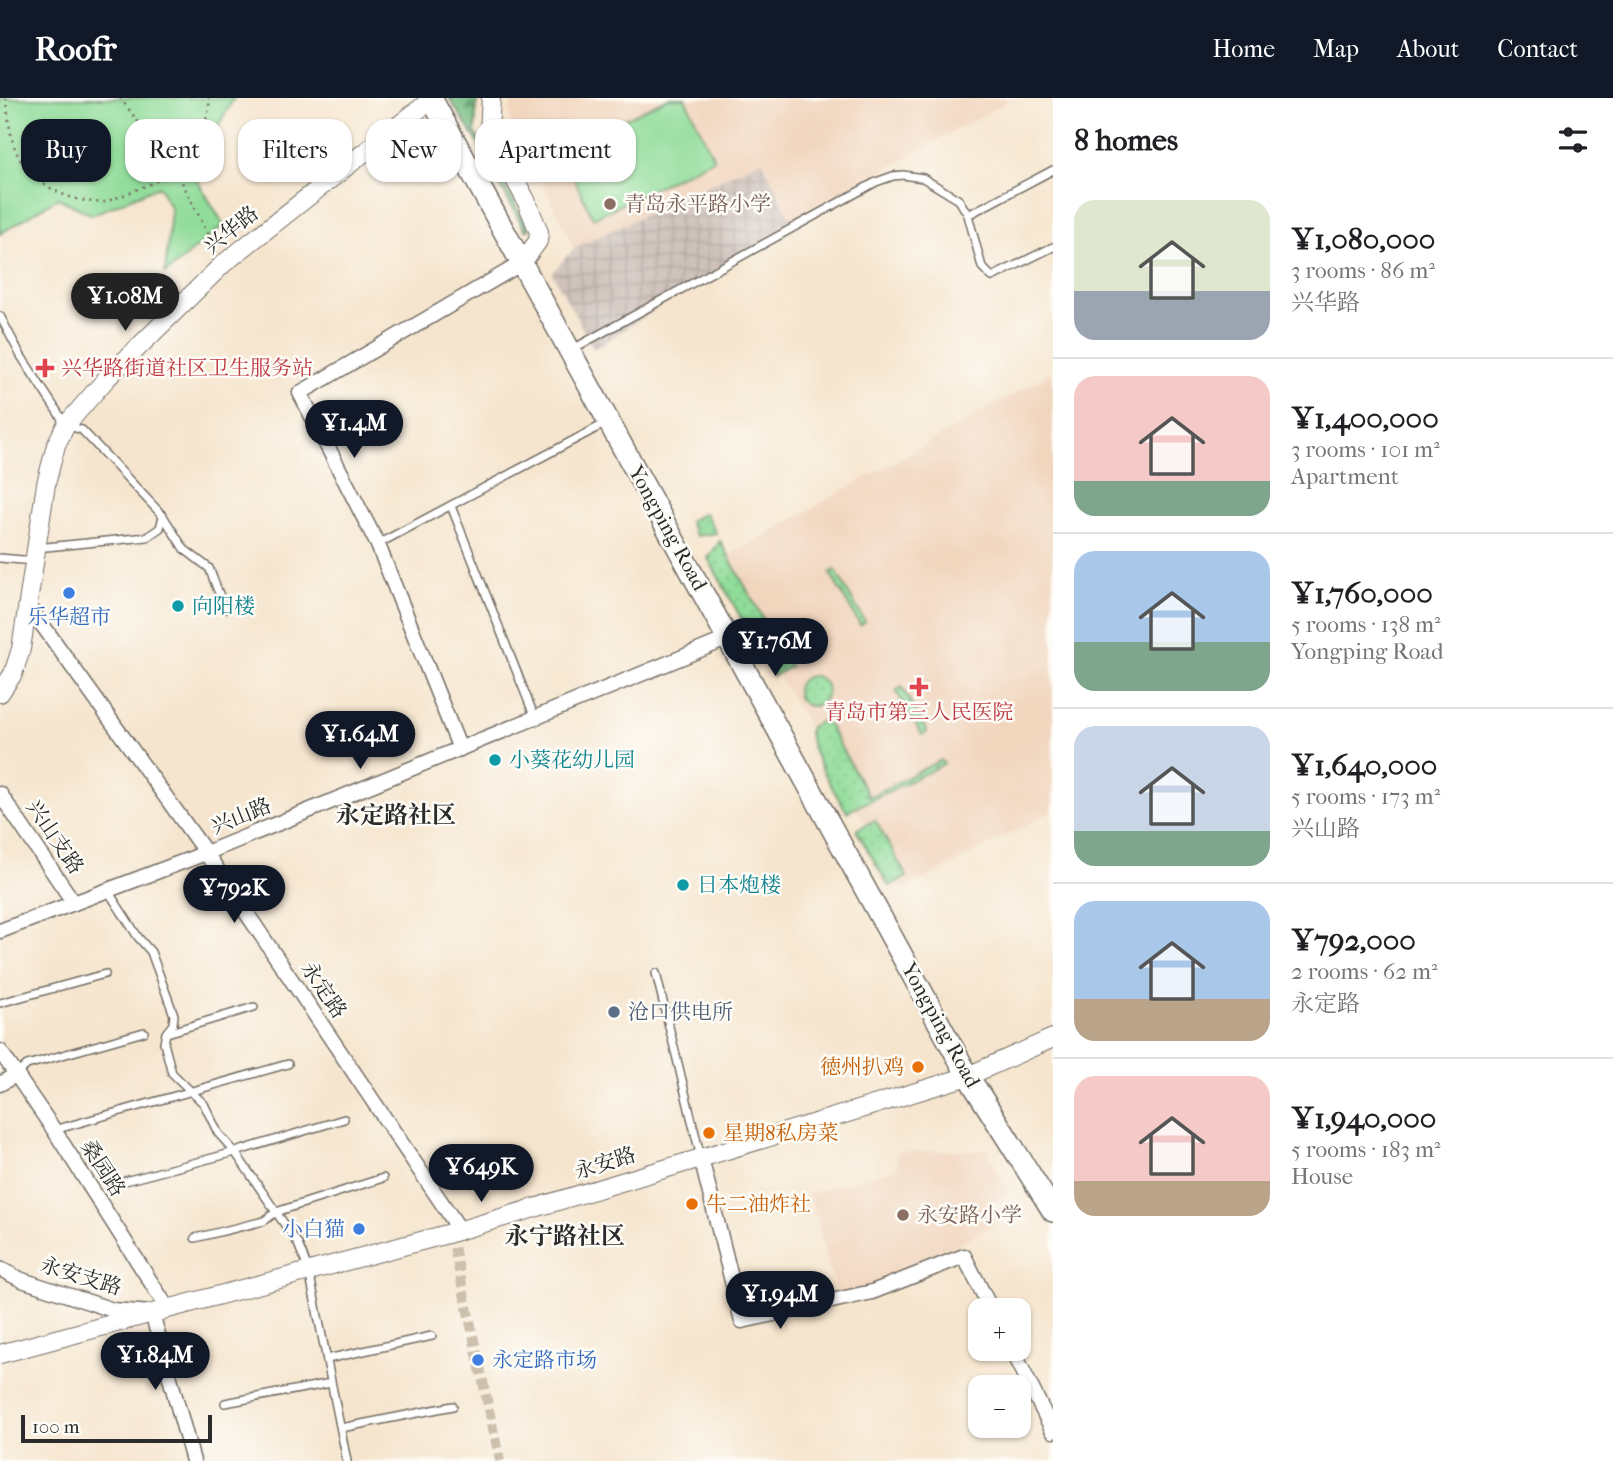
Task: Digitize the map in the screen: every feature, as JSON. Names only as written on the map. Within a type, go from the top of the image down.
[{"type":"main road","name":"Yongping Road","points":[[432,99],[968,1076],[1053,1211]]},
{"type":"street","points":[[460,749],[378,545],[300,393],[522,263],[538,240],[539,232],[526,200],[489,131],[491,98]]},
{"type":"street","name":"兴华路","points":[[0,693],[13,674],[21,649],[46,484],[56,445],[66,425],[107,378],[223,264],[432,99]]},
{"type":"street","name":"永定路","points":[[28,605],[206,853],[460,1230]]},
{"type":"street","name":"兴山路","points":[[0,931],[206,853],[729,638]]},
{"type":"street","name":"兴山支路","points":[[0,794],[74,903]]},
{"type":"street","name":"永安路","points":[[0,1353],[460,1230],[701,1158],[968,1076],[1053,1038]]},
{"type":"street","name":"桑园路","points":[[0,1051],[54,1130],[160,1311],[193,1461]]},
{"type":"street","points":[[0,1084],[17,1074]]},
{"type":"street","points":[[701,1158],[742,1321],[872,1292],[964,1256],[985,1298]]},
{"type":"street","name":"永安支路","points":[[0,1269],[22,1280],[113,1310],[160,1311]]},
{"type":"street","points":[[1018,1361],[1053,1431]]},
{"type":"lane","points":[[968,215],[1053,170]]},
{"type":"lane","points":[[570,351],[893,176],[923,178],[959,200],[968,215],[982,267],[992,277],[1053,247]]},
{"type":"lane","points":[[1,319],[21,356],[66,425],[82,430],[163,516],[184,550],[209,568],[225,609]]},
{"type":"lane","points":[[378,545],[609,422]]},
{"type":"lane","points":[[451,506],[535,718]]},
{"type":"lane","points":[[0,558],[147,537],[160,528],[163,516]]},
{"type":"lane","points":[[108,891],[151,952],[174,1015],[164,1043],[173,1073],[204,1104],[218,1133],[235,1152],[298,1244],[309,1271],[347,1461]]},
{"type":"lane","points":[[656,973],[701,1158]]},
{"type":"lane","points":[[0,1003],[105,974]]},
{"type":"lane","points":[[166,1033],[254,1007]]},
{"type":"lane","points":[[17,1074],[27,1065],[144,1032]]},
{"type":"lane","points":[[54,1130],[288,1063]]},
{"type":"lane","points":[[125,1181],[344,1119]]},
{"type":"lane","points":[[195,1238],[264,1221],[276,1212],[383,1178]]},
{"type":"lane","points":[[327,1359],[432,1336]]},
{"type":"lane","points":[[225,1404],[331,1383]]},
{"type":"lane","points":[[341,1428],[453,1406]]},
{"type":"path","points":[[6,98],[12,142],[26,168],[46,185],[75,199],[105,202],[153,182]]},
{"type":"path","points":[[120,98],[136,119]]},
{"type":"path","points":[[206,119],[209,98]]},
{"type":"path","points":[[182,182],[223,264]]},
{"type":"shaded area","points":[[514,98],[1013,98],[792,222],[762,160],[574,248],[541,182],[636,182],[636,119],[510,119]]},
{"type":"shaded area","points":[[762,160],[792,222],[594,349],[552,273],[574,248]]},
{"type":"shaded area","name":"青岛市第三人民医院","points":[[1053,372],[1053,811],[903,890],[714,564]]},
{"type":"shaded area","name":"永安路小学","points":[[987,1150],[1010,1193],[986,1205],[995,1224],[889,1280],[837,1294],[809,1194],[897,1169],[897,1152]]},
{"type":"green space","points":[[0,98],[234,98],[222,119],[125,119],[125,182],[198,182],[224,225],[165,274],[171,209],[159,186],[92,215],[58,198],[0,234]]},
{"type":"green space","points":[[449,98],[477,98],[475,138]]},
{"type":"green space","points":[[668,98],[685,98],[714,159],[593,218],[576,182],[636,182],[636,119],[624,119]]},
{"type":"green space","points":[[498,182],[503,182],[530,230],[525,230]]},
{"type":"green space","points":[[705,513],[716,533],[696,536],[689,521]]},
{"type":"green space","points":[[720,541],[790,667],[773,676],[708,558]]},
{"type":"green space","points":[[835,570],[865,622],[860,625],[830,573]]},
{"type":"green space","points":[[812,676],[823,680],[827,691],[823,702],[812,706],[801,702],[797,691],[801,680]]},
{"type":"green space","points":[[902,687],[927,732],[922,735],[896,691]]},
{"type":"green space","points":[[825,719],[869,797],[941,760],[944,764],[847,812],[811,744],[810,727]]},
{"type":"green space","points":[[875,820],[907,877],[889,886],[856,830]]},
{"type":"tunnel","points":[[451,1233],[500,1461]]},
{"type":"place","name":"青岛永平路小学","points":[[610,204]]},
{"type":"place","name":"兴华路街道社区卫生服务站","points":[[45,368]]},
{"type":"place","name":"乐华超市","points":[[69,593]]},
{"type":"place","name":"向阳楼","points":[[178,606]]},
{"type":"place","name":"青岛市第三人民医院","points":[[919,687]]},
{"type":"place","name":"小葵花幼儿园","points":[[495,760]]},
{"type":"place","name":"日本炮楼","points":[[683,885]]},
{"type":"place","name":"沧口供电所","points":[[614,1012]]},
{"type":"place","name":"徳州扒鸡","points":[[918,1067]]},
{"type":"place","name":"星期8私房菜","points":[[709,1133]]},
{"type":"place","name":"牛二油炸社","points":[[692,1204]]},
{"type":"place","name":"永安路小学","points":[[903,1215]]},
{"type":"place","name":"小白猫","points":[[359,1229]]},
{"type":"place","name":"永定路市场","points":[[478,1360]]},
{"type":"district","name":"永定路社区","points":[[396,815]]},
{"type":"district","name":"永宁路社区","points":[[565,1236]]}]
